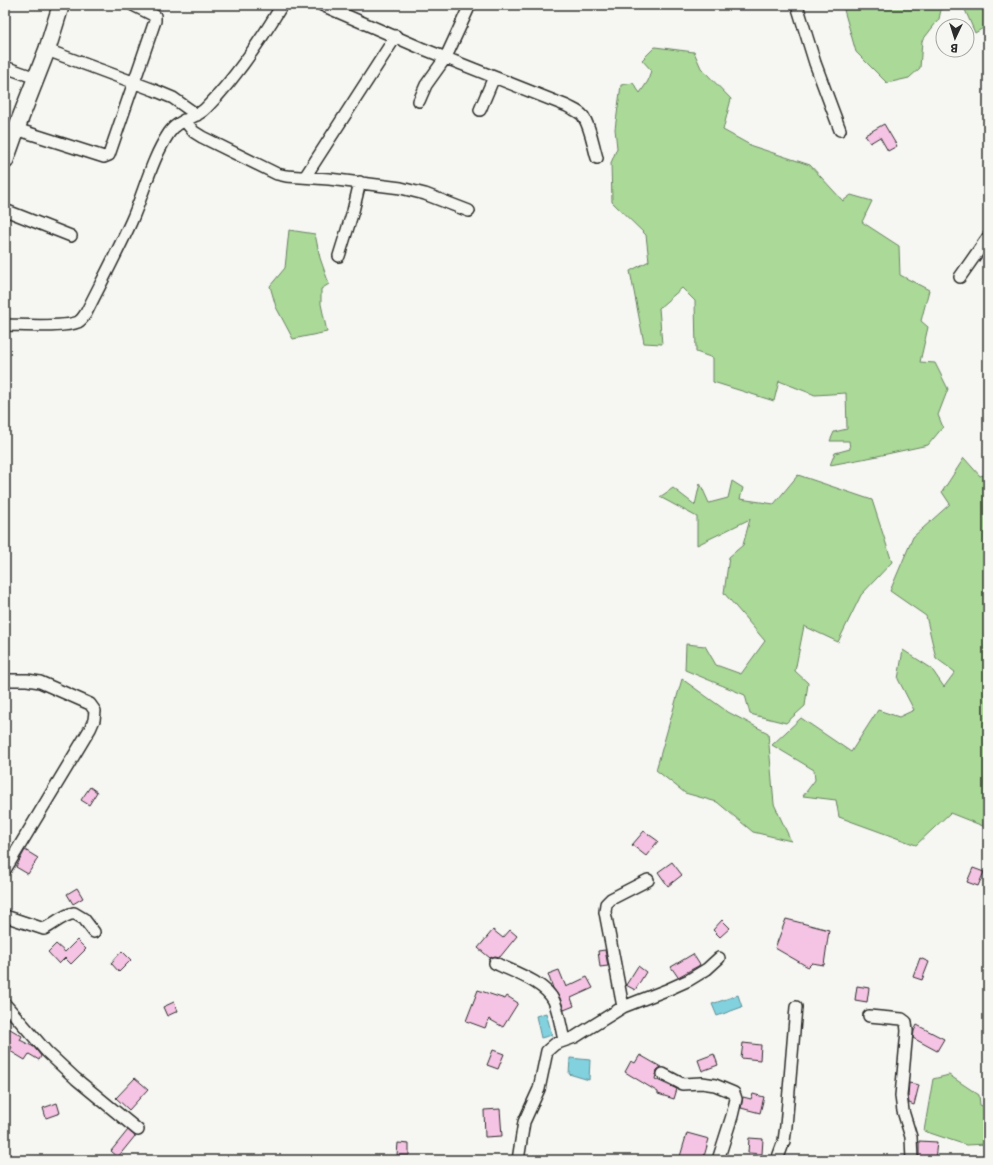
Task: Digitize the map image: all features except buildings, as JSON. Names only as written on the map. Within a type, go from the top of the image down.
[{"type":"street","points":[[5,161],[47,50],[61,5]]},
{"type":"street","points":[[16,129],[107,156],[110,153],[155,20],[155,16],[133,5]]},
{"type":"street","points":[[5,325],[26,326],[65,324],[81,320],[131,222],[162,145],[174,127],[205,109],[234,76],[282,5]]},
{"type":"street","points":[[322,5],[567,106],[578,112],[583,116],[588,128],[597,158]]},
{"type":"street","points":[[419,101],[426,85],[446,57],[470,5]]},
{"type":"street","points":[[797,5],[815,63],[840,130]]},
{"type":"street","points":[[306,177],[396,36]]},
{"type":"street","points":[[47,50],[173,98],[196,115]]},
{"type":"street","points":[[5,67],[36,78]]},
{"type":"street","points":[[480,110],[494,77]]},
{"type":"street","points":[[184,120],[194,132],[202,137],[277,174],[391,186],[425,194],[469,211]]},
{"type":"street","points":[[339,256],[360,182]]},
{"type":"street","points":[[5,210],[71,236]]},
{"type":"street","points":[[960,276],[988,237]]},
{"type":"street","points":[[5,680],[27,680],[40,682],[90,704],[95,711],[94,720],[90,729],[6,867]]},
{"type":"street","points":[[623,1007],[605,912],[606,904],[611,899],[648,880]]},
{"type":"street","points":[[5,916],[44,929],[52,925],[66,914],[74,913],[80,915],[94,932]]},
{"type":"street","points":[[518,1160],[524,1122],[539,1089],[547,1051],[555,1044],[586,1030],[623,1007],[669,990],[689,980],[707,970],[719,958]]},
{"type":"street","points":[[495,963],[532,981],[550,995],[556,1008],[564,1040]]},
{"type":"street","points":[[5,1004],[47,1052],[76,1079],[138,1130]]},
{"type":"street","points":[[777,1160],[784,1141],[786,1126],[796,1007]]},
{"type":"street","points":[[869,1016],[902,1019],[906,1022],[907,1031],[901,1096],[903,1111],[911,1137],[912,1160]]},
{"type":"street","points":[[663,1074],[682,1084],[715,1085],[734,1093],[736,1099],[732,1116],[718,1160]]},
{"type":"green space","points":[[855,5],[942,5],[939,18],[935,18],[935,24],[922,41],[920,68],[909,78],[887,83],[856,52],[844,10]]},
{"type":"green space","points":[[963,5],[984,5],[988,8],[988,25],[975,33],[975,18],[969,18]]},
{"type":"green space","points":[[655,47],[694,52],[701,68],[731,99],[723,130],[752,146],[810,165],[843,201],[851,195],[872,201],[862,222],[899,246],[900,275],[929,290],[921,321],[928,327],[920,362],[935,363],[948,389],[938,415],[943,427],[928,445],[830,465],[835,453],[850,449],[849,441],[830,441],[834,432],[847,429],[846,393],[815,395],[779,381],[774,401],[713,382],[713,358],[696,352],[695,301],[682,288],[659,308],[662,344],[644,343],[630,271],[649,261],[646,235],[612,202],[611,163],[617,148],[615,129],[621,85],[633,83],[640,93],[648,81],[651,70],[642,60]]},
{"type":"green space","points":[[289,230],[315,234],[320,258],[329,284],[321,289],[321,304],[327,332],[293,339],[276,307],[270,286],[285,268]]},
{"type":"green space","points":[[964,458],[980,476],[988,474],[988,828],[950,813],[916,845],[839,817],[836,800],[803,796],[815,780],[814,770],[772,745],[801,718],[851,752],[878,710],[899,717],[914,710],[898,679],[903,650],[931,668],[944,687],[955,672],[936,658],[926,616],[890,591],[913,537],[950,504],[942,492]]},
{"type":"green space","points":[[798,475],[872,500],[892,562],[861,595],[838,642],[804,626],[795,671],[808,683],[805,706],[786,723],[750,714],[745,695],[685,670],[686,644],[705,646],[716,665],[741,674],[765,641],[724,593],[729,557],[743,545],[750,519],[697,545],[697,517],[660,497],[673,488],[695,505],[700,483],[709,503],[728,498],[732,481],[743,488],[740,499],[774,504]]},
{"type":"green space","points":[[682,679],[728,712],[768,733],[774,804],[791,841],[753,832],[717,802],[685,793],[656,770]]},
{"type":"green space","points":[[949,1075],[979,1095],[980,1105],[988,1108],[988,1144],[966,1145],[924,1131],[933,1079]]},
{"type":"green space","points":[[5,1126],[9,1128],[5,1153]]},
{"type":"water","points":[[738,995],[742,1007],[717,1016],[712,1004]]},
{"type":"water","points":[[546,1013],[552,1035],[541,1038],[536,1016]]},
{"type":"water","points":[[570,1058],[590,1060],[589,1080],[569,1074]]}]
